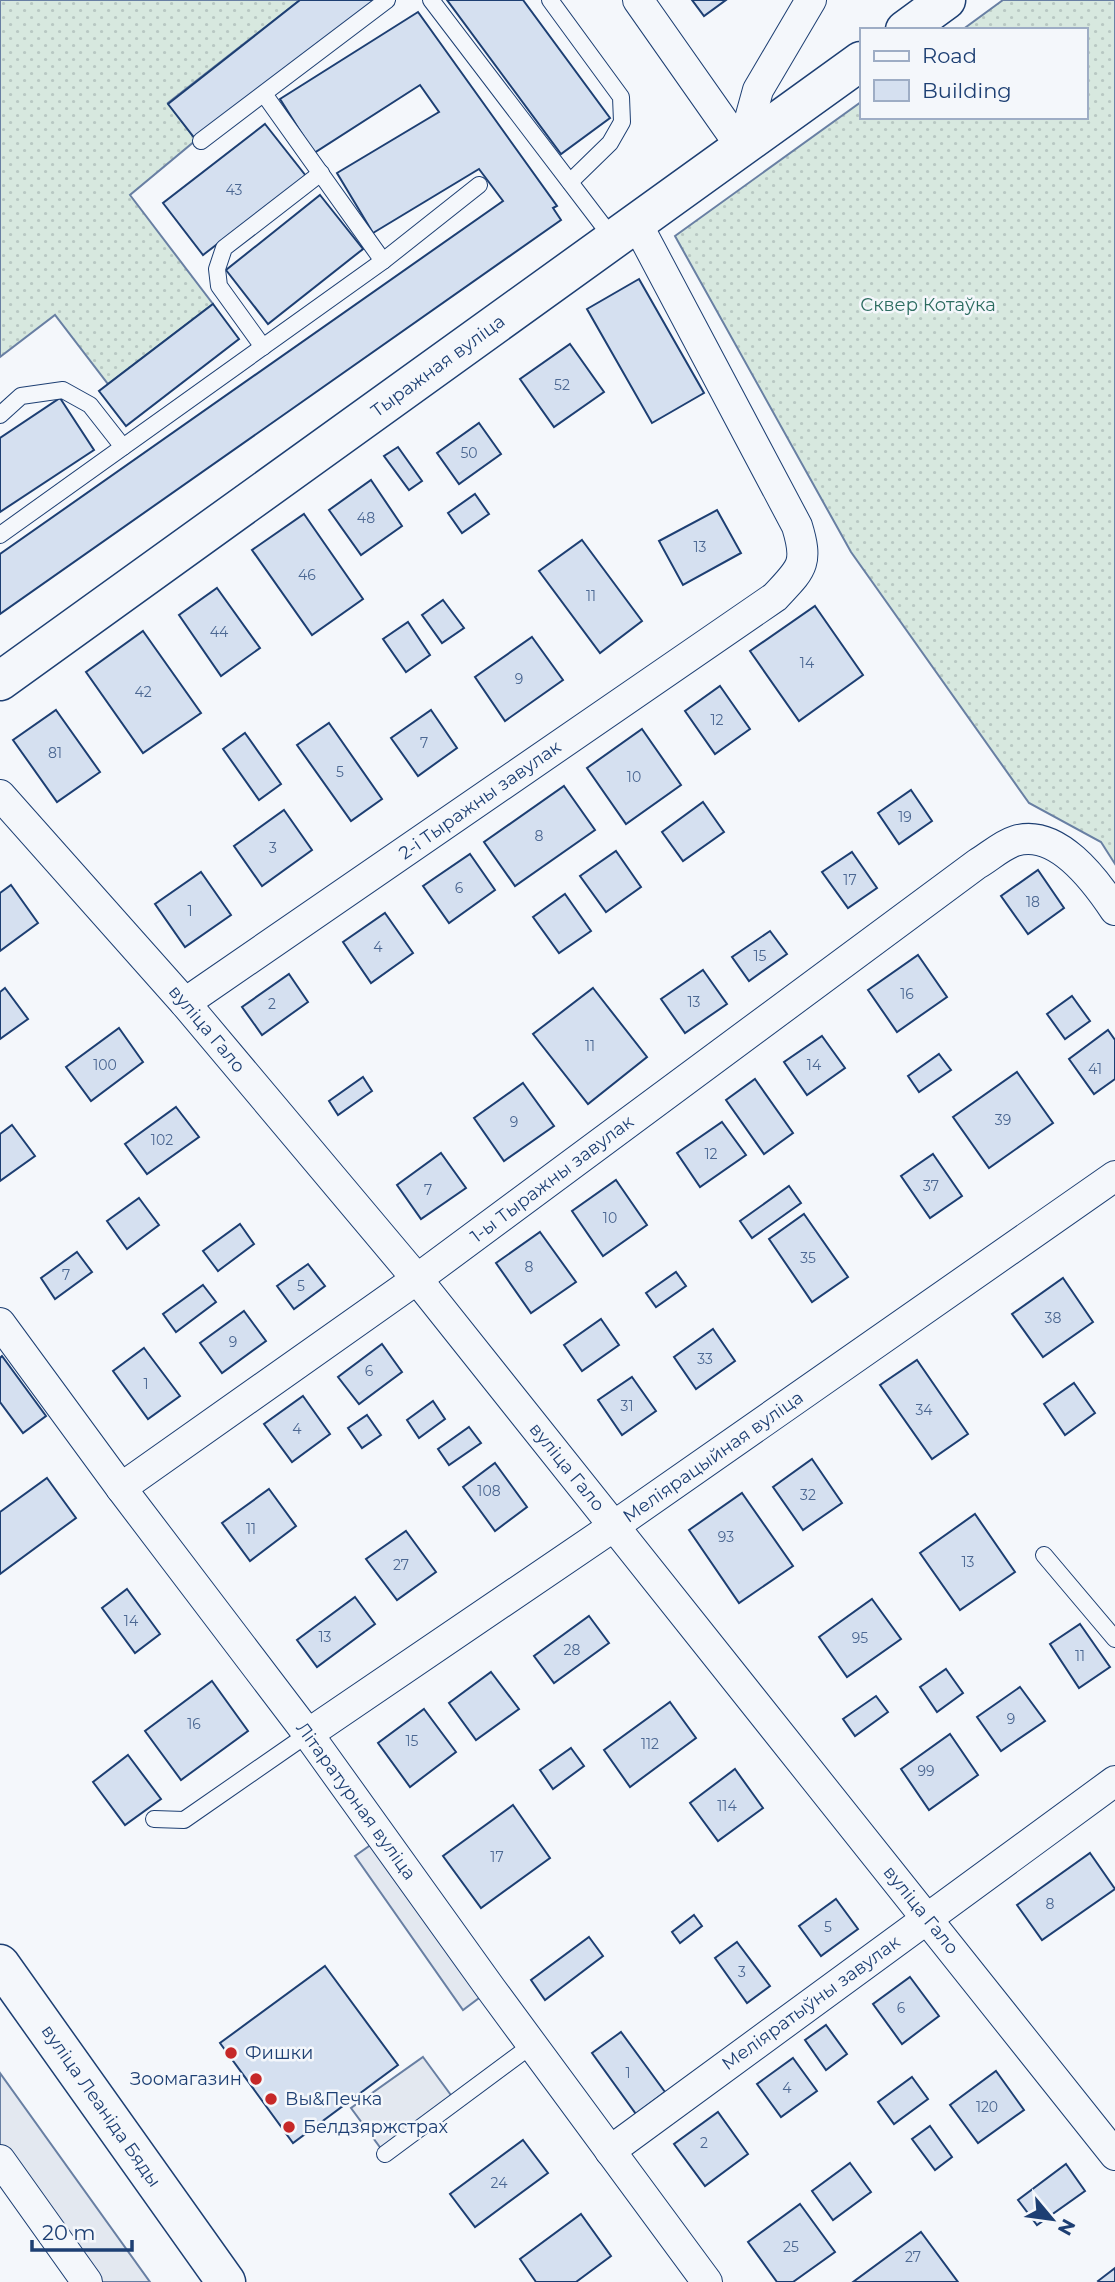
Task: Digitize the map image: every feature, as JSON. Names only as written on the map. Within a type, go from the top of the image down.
[{"type":"street","points":[[638,0],[742,148]]},
{"type":"street","points":[[742,148],[758,90],[811,0]]},
{"type":"street","points":[[908,28],[946,0]]},
{"type":"street","name":"Тыражная вуліца","points":[[0,681],[860,62]]},
{"type":"street","name":"2-і Тыражны завулак","points":[[185,1003],[775,597],[799,571],[804,549],[797,526],[625,232]]},
{"type":"street","name":"вуліца Гало","points":[[0,795],[185,1003],[417,1279],[1115,2155]]},
{"type":"street","name":"1-ы Тыражны завулак","points":[[121,1488],[417,1279],[977,864],[1014,841],[1032,839],[1052,845],[1074,859],[1095,880],[1115,910]]},
{"type":"street","name":"Меліярацыйная вуліца","points":[[308,1734],[614,1526],[1115,1176]]},
{"type":"street","name":"Літаратурная вуліца","points":[[0,1323],[121,1488],[308,1734],[707,2282]]},
{"type":"street","name":"Меліяратыўны завулак","points":[[610,2151],[1115,1780]]},
{"type":"street","name":"вуліца Леаніда Бяды","points":[[0,1964],[226,2282]]},
{"type":"street","points":[[0,2160],[87,2282]]},
{"type":"lane","points":[[201,141],[387,0]]},
{"type":"lane","points":[[430,0],[570,182],[625,232]]},
{"type":"lane","points":[[550,0],[621,96],[622,122],[610,143],[570,182]]},
{"type":"lane","points":[[264,94],[383,261]]},
{"type":"lane","points":[[262,347],[219,286],[218,269],[224,248],[321,173]]},
{"type":"lane","points":[[0,535],[383,261],[478,185]]},
{"type":"lane","points":[[0,415],[22,396],[63,390],[90,405],[123,447]]},
{"type":"lane","points":[[1044,1555],[1115,1639]]},
{"type":"lane","points":[[154,1819],[184,1820],[308,1734]]},
{"type":"lane","points":[[385,2154],[532,2045]]},
{"type":"green space","points":[[0,0],[300,0],[168,103],[196,140],[130,195],[213,304],[108,384],[55,315],[0,357]]},
{"type":"green space","name":"Сквер Котаўка","points":[[1003,0],[1115,0],[1115,864],[1101,842],[1029,803],[851,552],[675,236],[860,103],[860,119],[1087,119],[1087,28],[965,28]]},
{"type":"shaded area","points":[[382,1837],[491,1989],[463,2010],[355,1856]]},
{"type":"shaded area","points":[[423,2057],[456,2102],[385,2154],[351,2108]]},
{"type":"shaded area","points":[[0,2073],[150,2282],[76,2282],[0,2176]]},
{"type":"building","points":[[300,0],[376,0],[196,140],[168,104]]},
{"type":"building","points":[[447,0],[523,0],[610,118],[561,154]]},
{"type":"building","points":[[692,0],[726,0],[704,16]]},
{"type":"building","points":[[418,12],[557,206],[553,208],[561,220],[0,614],[0,554],[503,201],[479,169],[373,233],[337,173],[439,112],[420,85],[314,153],[280,99]]},
{"type":"building","points":[[265,124],[306,176],[203,255],[163,203]]},
{"type":"building","points":[[320,195],[363,249],[268,324],[226,270]]},
{"type":"building","points":[[639,279],[704,393],[652,423],[587,309]]},
{"type":"building","points":[[213,304],[239,339],[126,426],[99,391]]},
{"type":"building","points":[[570,344],[604,392],[554,427],[520,379]]},
{"type":"building","points":[[60,398],[94,450],[0,512],[0,438]]},
{"type":"building","points":[[479,423],[501,454],[459,484],[437,453]]},
{"type":"building","points":[[398,447],[422,481],[409,490],[384,456]]},
{"type":"building","points":[[371,480],[402,526],[361,555],[329,510]]},
{"type":"building","points":[[475,494],[489,514],[462,533],[448,513]]},
{"type":"building","points":[[717,510],[741,553],[683,585],[659,541]]},
{"type":"building","points":[[304,514],[363,599],[312,635],[252,550]]},
{"type":"building","points":[[582,540],[642,621],[600,653],[539,571]]},
{"type":"building","points":[[217,588],[260,648],[221,676],[179,615]]},
{"type":"building","points":[[443,600],[464,628],[442,643],[422,615]]},
{"type":"building","points":[[815,606],[863,675],[799,721],[750,651]]},
{"type":"building","points":[[408,622],[430,655],[406,672],[383,639]]},
{"type":"building","points":[[143,631],[201,713],[143,753],[86,672]]},
{"type":"building","points":[[532,637],[563,680],[505,721],[475,677]]},
{"type":"building","points":[[720,686],[750,729],[715,754],[685,711]]},
{"type":"building","points":[[56,710],[100,772],[57,802],[13,740]]},
{"type":"building","points":[[431,710],[457,748],[418,776],[391,738]]},
{"type":"building","points":[[329,723],[382,799],[351,821],[297,745]]},
{"type":"building","points":[[642,729],[681,785],[626,824],[587,768]]},
{"type":"building","points":[[245,733],[281,784],[259,800],[223,749]]},
{"type":"building","points":[[564,786],[595,830],[515,886],[484,842]]},
{"type":"building","points":[[911,790],[932,821],[899,844],[878,813]]},
{"type":"building","points":[[703,802],[724,832],[683,861],[662,832]]},
{"type":"building","points":[[284,810],[312,850],[262,886],[234,846]]},
{"type":"building","points":[[616,851],[641,887],[606,912],[580,876]]},
{"type":"building","points":[[852,852],[877,888],[848,908],[822,872]]},
{"type":"building","points":[[470,854],[495,890],[449,923],[423,886]]},
{"type":"building","points":[[1038,870],[1064,908],[1028,934],[1001,896]]},
{"type":"building","points":[[201,872],[231,915],[185,947],[155,904]]},
{"type":"building","points":[[11,885],[38,923],[0,951],[0,893]]},
{"type":"building","points":[[565,894],[591,931],[559,953],[533,917]]},
{"type":"building","points":[[385,913],[413,953],[371,983],[343,942]]},
{"type":"building","points":[[770,931],[787,954],[749,981],[732,957]]},
{"type":"building","points":[[918,955],[947,997],[897,1032],[868,990]]},
{"type":"building","points":[[703,970],[727,1004],[685,1033],[661,999]]},
{"type":"building","points":[[289,974],[308,1002],[262,1035],[242,1007]]},
{"type":"building","points":[[5,988],[28,1019],[0,1039],[0,992]]},
{"type":"building","points":[[593,988],[647,1057],[588,1104],[533,1034]]},
{"type":"building","points":[[1072,996],[1090,1021],[1065,1039],[1047,1014]]},
{"type":"building","points":[[119,1028],[143,1062],[91,1101],[66,1067]]},
{"type":"building","points":[[1108,1030],[1115,1040],[1115,1079],[1094,1094],[1069,1059]]},
{"type":"building","points":[[822,1036],[845,1068],[807,1095],[784,1062]]},
{"type":"building","points":[[939,1054],[951,1070],[919,1092],[908,1076]]},
{"type":"building","points":[[1017,1072],[1053,1123],[989,1168],[953,1117]]},
{"type":"building","points":[[363,1077],[372,1091],[338,1115],[329,1101]]},
{"type":"building","points":[[755,1079],[793,1133],[764,1154],[726,1100]]},
{"type":"building","points":[[523,1083],[554,1126],[504,1161],[474,1118]]},
{"type":"building","points":[[176,1107],[199,1137],[147,1174],[125,1144]]},
{"type":"building","points":[[722,1122],[746,1155],[700,1187],[677,1153]]},
{"type":"building","points":[[12,1125],[35,1156],[0,1181],[0,1134]]},
{"type":"building","points":[[441,1153],[466,1188],[421,1219],[397,1185]]},
{"type":"building","points":[[933,1154],[962,1196],[930,1218],[901,1176]]},
{"type":"building","points":[[616,1180],[647,1225],[603,1256],[572,1211]]},
{"type":"building","points":[[789,1186],[801,1203],[752,1238],[740,1221]]},
{"type":"building","points":[[139,1198],[159,1225],[127,1249],[107,1221]]},
{"type":"building","points":[[804,1214],[848,1277],[812,1302],[769,1239]]},
{"type":"building","points":[[240,1224],[254,1244],[218,1271],[203,1251]]},
{"type":"building","points":[[540,1232],[576,1282],[531,1313],[496,1263]]},
{"type":"building","points":[[77,1252],[92,1272],[55,1299],[41,1278]]},
{"type":"building","points":[[308,1264],[325,1286],[294,1309],[277,1286]]},
{"type":"building","points":[[676,1272],[686,1286],[656,1307],[646,1293]]},
{"type":"building","points":[[1063,1278],[1093,1322],[1043,1357],[1012,1314]]},
{"type":"building","points":[[203,1285],[216,1302],[176,1332],[163,1314]]},
{"type":"building","points":[[244,1311],[266,1341],[222,1373],[200,1343]]},
{"type":"building","points":[[601,1319],[619,1345],[582,1371],[564,1345]]},
{"type":"building","points":[[713,1329],[735,1361],[696,1389],[674,1357]]},
{"type":"building","points":[[382,1344],[402,1372],[359,1404],[338,1377]]},
{"type":"building","points":[[144,1348],[180,1396],[148,1419],[113,1371]]},
{"type":"building","points":[[2,1356],[46,1416],[23,1433],[0,1402]]},
{"type":"building","points":[[917,1360],[968,1434],[932,1459],[880,1385]]},
{"type":"building","points":[[632,1377],[656,1411],[622,1435],[598,1400]]},
{"type":"building","points":[[1074,1383],[1095,1413],[1065,1435],[1044,1404]]},
{"type":"building","points":[[303,1396],[330,1434],[292,1462],[264,1424]]},
{"type":"building","points":[[433,1401],[445,1419],[419,1438],[407,1420]]},
{"type":"building","points":[[367,1415],[381,1435],[362,1448],[348,1428]]},
{"type":"building","points":[[469,1427],[481,1443],[449,1465],[438,1449]]},
{"type":"building","points":[[812,1459],[842,1503],[803,1530],[773,1487]]},
{"type":"building","points":[[495,1463],[527,1507],[495,1531],[463,1487]]},
{"type":"building","points":[[47,1478],[76,1518],[0,1574],[0,1512]]},
{"type":"building","points":[[269,1489],[296,1526],[250,1561],[222,1523]]},
{"type":"building","points":[[742,1493],[793,1566],[739,1603],[689,1530]]},
{"type":"building","points":[[975,1514],[1015,1572],[960,1610],[920,1553]]},
{"type":"building","points":[[406,1531],[436,1572],[397,1600],[366,1559]]},
{"type":"building","points":[[127,1589],[160,1634],[135,1653],[102,1608]]},
{"type":"building","points":[[355,1597],[375,1624],[317,1667],[297,1640]]},
{"type":"building","points":[[872,1599],[901,1639],[847,1677],[819,1637]]},
{"type":"building","points":[[589,1616],[609,1643],[554,1683],[534,1656]]},
{"type":"building","points":[[1080,1624],[1110,1667],[1079,1688],[1050,1644]]},
{"type":"building","points":[[946,1669],[963,1693],[937,1712],[920,1687]]},
{"type":"building","points":[[491,1672],[519,1709],[476,1740],[449,1703]]},
{"type":"building","points":[[212,1681],[248,1731],[181,1780],[145,1731]]},
{"type":"building","points":[[1020,1687],[1045,1721],[1001,1751],[977,1717]]},
{"type":"building","points":[[876,1696],[888,1712],[855,1736],[843,1719]]},
{"type":"building","points":[[670,1702],[696,1738],[630,1787],[604,1750]]},
{"type":"building","points":[[424,1709],[456,1752],[410,1787],[378,1743]]},
{"type":"building","points":[[950,1734],[978,1775],[929,1810],[901,1769]]},
{"type":"building","points":[[571,1748],[584,1766],[553,1789],[540,1770]]},
{"type":"building","points":[[128,1755],[161,1799],[125,1825],[93,1782]]},
{"type":"building","points":[[735,1769],[763,1808],[718,1841],[690,1803]]},
{"type":"building","points":[[513,1805],[550,1858],[481,1908],[443,1856]]},
{"type":"building","points":[[1090,1853],[1115,1889],[1042,1940],[1017,1905]]},
{"type":"building","points":[[836,1899],[858,1929],[821,1956],[799,1926]]},
{"type":"building","points":[[694,1915],[702,1926],[680,1943],[672,1932]]},
{"type":"building","points":[[589,1937],[603,1956],[545,2000],[531,1980]]},
{"type":"building","points":[[737,1942],[770,1986],[747,2003],[715,1958]]},
{"type":"building","points":[[325,1966],[398,2065],[293,2143],[220,2043]]},
{"type":"building","points":[[910,1977],[939,2016],[902,2044],[873,2004]]},
{"type":"building","points":[[826,2025],[847,2054],[826,2070],[805,2040]]},
{"type":"building","points":[[621,2032],[665,2092],[636,2114],[592,2053]]},
{"type":"building","points":[[793,2058],[817,2091],[781,2117],[757,2084]]},
{"type":"building","points":[[996,2071],[1024,2110],[978,2143],[950,2105]]},
{"type":"building","points":[[912,2077],[928,2099],[894,2124],[878,2102]]},
{"type":"building","points":[[718,2112],[748,2154],[705,2186],[674,2144]]},
{"type":"building","points":[[930,2126],[952,2157],[935,2170],[912,2139]]},
{"type":"building","points":[[523,2140],[548,2173],[475,2227],[450,2194]]},
{"type":"building","points":[[850,2163],[871,2192],[833,2220],[812,2191]]},
{"type":"building","points":[[1066,2164],[1085,2191],[1037,2225],[1018,2200]]},
{"type":"building","points":[[800,2204],[835,2252],[793,2282],[777,2282],[748,2242]]},
{"type":"building","points":[[581,2214],[611,2256],[576,2282],[536,2282],[520,2259]]},
{"type":"building","points":[[921,2232],[958,2282],[853,2282]]},
{"type":"building","points":[[1115,2268],[1115,2282],[1098,2281]]},
{"type":"place","name":"Фишки","points":[[231,2053]]},
{"type":"place","name":"Зоомагазин","points":[[256,2079]]},
{"type":"place","name":"Вы&Печка","points":[[271,2099]]},
{"type":"place","name":"Белдзяржстрах","points":[[289,2127]]}]
